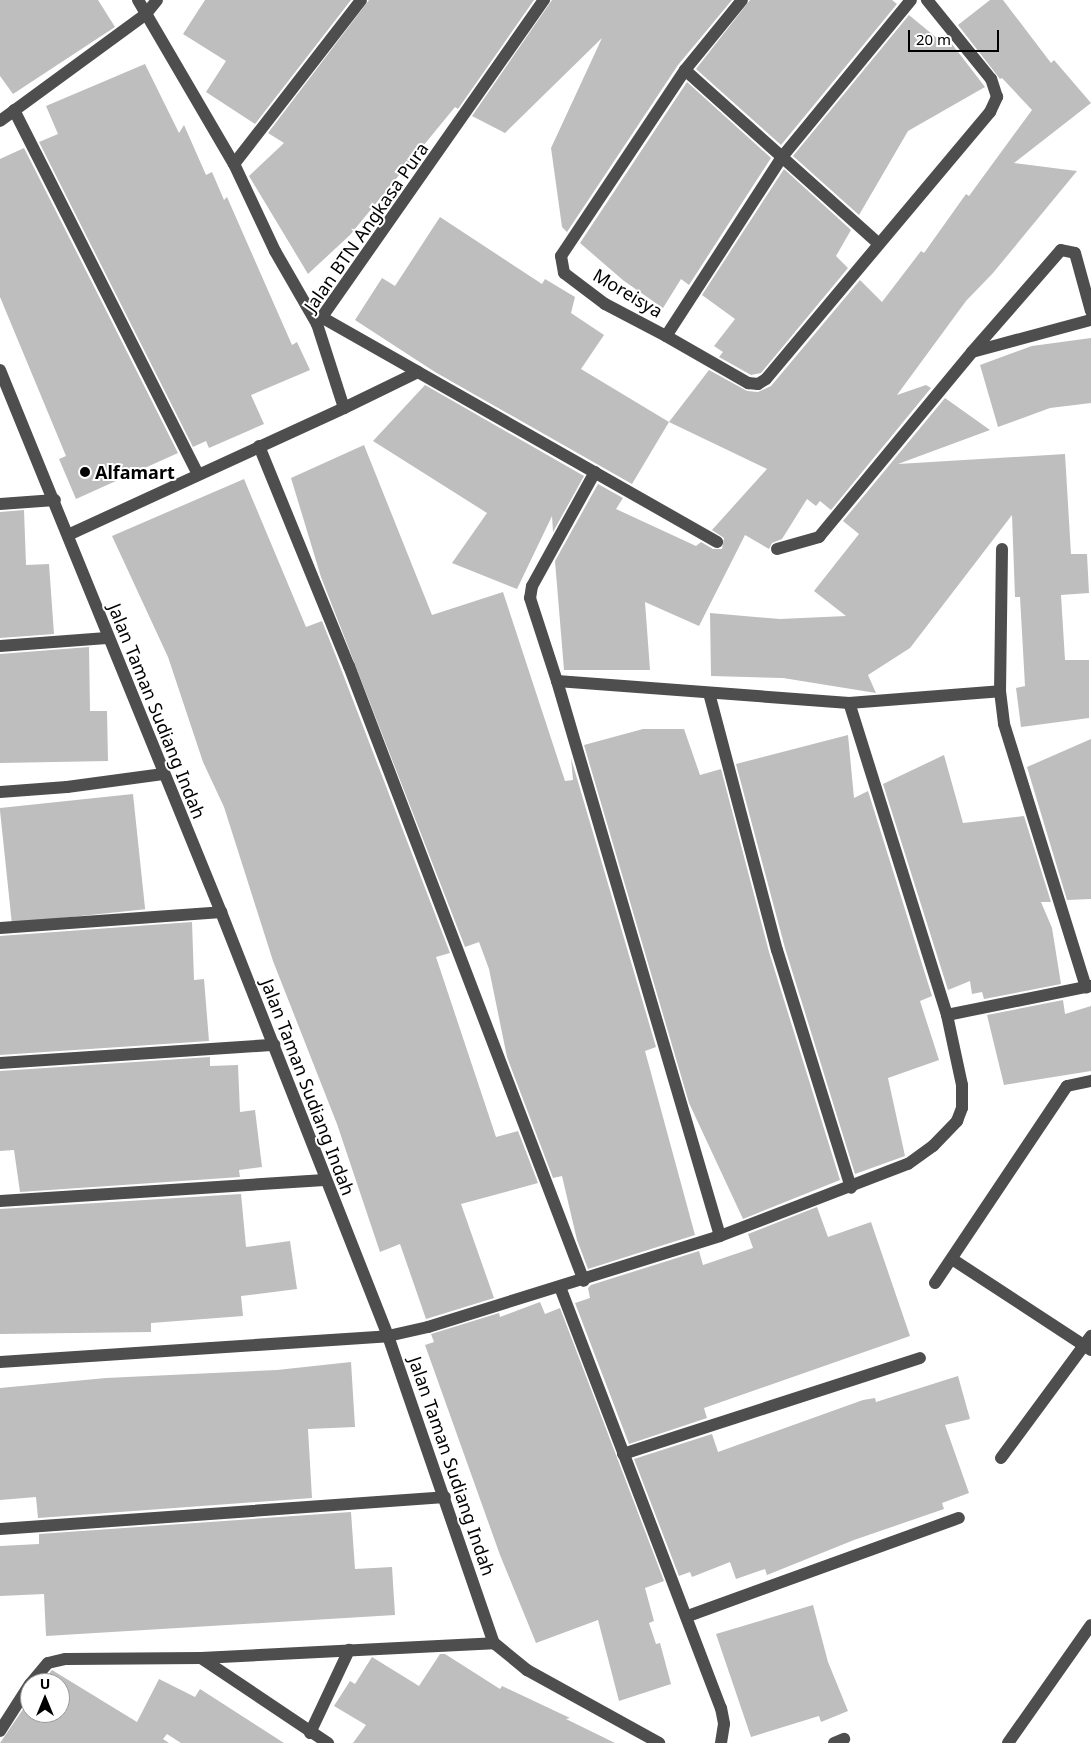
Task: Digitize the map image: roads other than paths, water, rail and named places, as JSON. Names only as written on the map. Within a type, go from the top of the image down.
[{"type":"street","points":[[138,0],[145,15],[234,164],[274,251],[320,321],[418,372],[717,542]]},
{"type":"street","points":[[0,120],[145,15],[157,0]]},
{"type":"street","points":[[234,164],[361,0]]},
{"type":"street","name":"Jalan BTN Angkasa Pura","points":[[344,408],[320,321],[544,0]]},
{"type":"street","name":"Moreisya","points":[[742,0],[685,70],[563,250],[560,263],[564,273],[605,304],[666,336],[782,157],[911,0]]},
{"type":"street","points":[[666,336],[748,383],[758,384],[766,379],[990,112],[997,97],[991,79],[927,0]]},
{"type":"street","points":[[685,70],[879,244]]},
{"type":"street","points":[[14,110],[198,474]]},
{"type":"street","points":[[777,549],[819,537],[972,352],[1061,250],[1075,253],[1091,311]]},
{"type":"street","points":[[972,352],[1091,320]]},
{"type":"street","name":"Jalan Taman Sudiang Indah","points":[[0,370],[55,500],[107,638],[221,912],[274,1045],[324,1180],[388,1336],[494,1643]]},
{"type":"street","points":[[68,535],[418,372]]},
{"type":"street","points":[[259,446],[348,666],[584,1281]]},
{"type":"street","points":[[595,472],[532,586],[530,598],[720,1236]]},
{"type":"street","points":[[0,504],[55,500]]},
{"type":"street","points":[[947,1015],[1088,987],[1004,724],[1000,691],[1002,549]]},
{"type":"street","points":[[0,646],[107,638]]},
{"type":"street","points":[[556,681],[848,703],[1000,691]]},
{"type":"street","points":[[709,693],[776,950],[851,1188]]},
{"type":"street","points":[[0,1362],[388,1336],[428,1327],[584,1281],[720,1236],[851,1188],[908,1164],[933,1146],[957,1121],[962,1108],[962,1086],[947,1015],[848,703]]},
{"type":"street","points":[[0,792],[67,787],[163,774]]},
{"type":"street","points":[[0,928],[221,912]]},
{"type":"street","points":[[0,1063],[274,1045]]},
{"type":"street","points":[[935,1283],[1067,1086],[1091,1081]]},
{"type":"street","points":[[0,1201],[324,1180]]},
{"type":"street","points":[[952,1259],[1089,1344],[1001,1458]]},
{"type":"street","points":[[560,1287],[623,1454],[688,1616],[721,1708],[724,1724],[721,1743]]},
{"type":"street","points":[[623,1454],[920,1358]]},
{"type":"street","points":[[0,1529],[445,1497]]},
{"type":"street","points":[[688,1616],[959,1518]]},
{"type":"street","points":[[1008,1743],[1091,1625]]},
{"type":"street","points":[[38,1673],[42,1668],[56,1660],[200,1658],[494,1643],[527,1670],[659,1743]]},
{"type":"street","points":[[310,1733],[349,1650]]},
{"type":"street","points":[[200,1658],[310,1733],[328,1743]]},
{"type":"street","points":[[0,1731],[20,1700]]},
{"type":"place","name":"Alfamart","points":[[85,472]]}]
